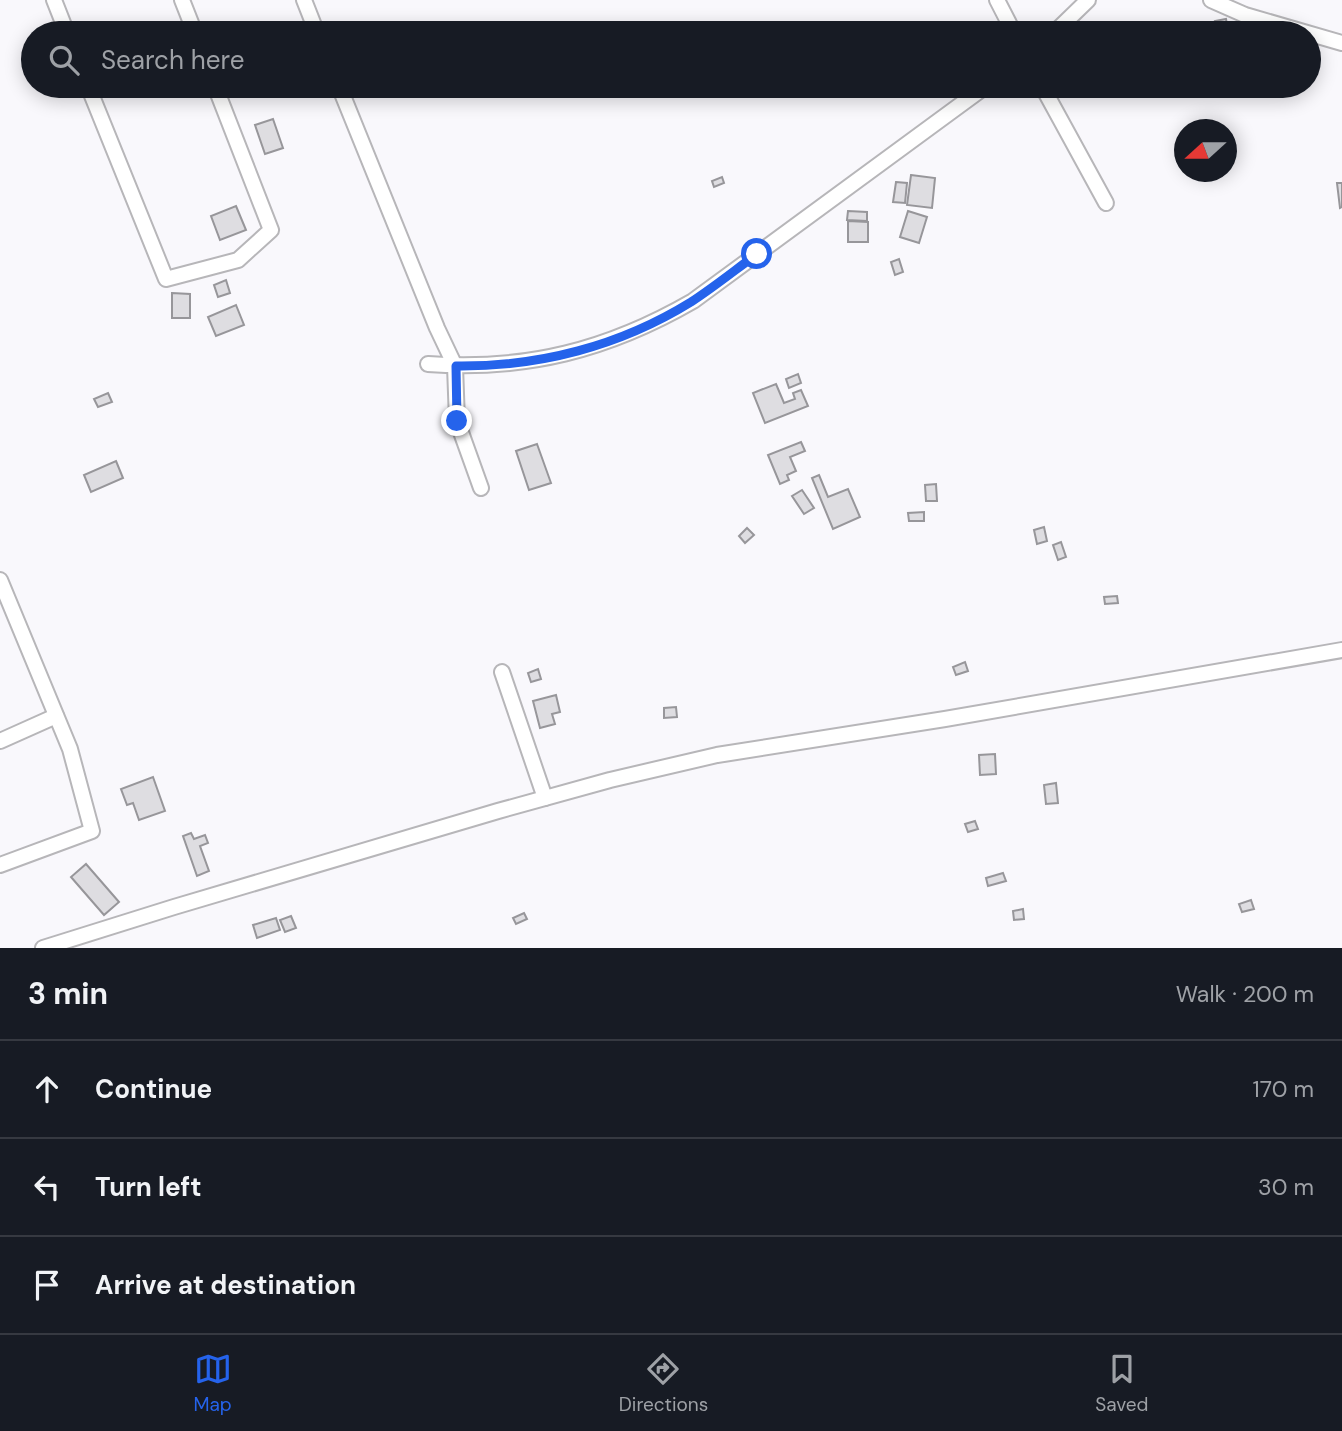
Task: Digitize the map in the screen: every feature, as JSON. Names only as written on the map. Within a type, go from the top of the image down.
[{"type":"street","points":[[54,0],[62,21]]},
{"type":"street","points":[[182,0],[190,21]]},
{"type":"street","points":[[304,0],[312,21]]},
{"type":"street","points":[[997,0],[1008,21]]},
{"type":"street","points":[[1066,21],[1088,0]]},
{"type":"street","points":[[1211,0],[1266,21]]},
{"type":"street","points":[[1321,37],[1342,43]]},
{"type":"street","points":[[93,98],[166,279],[238,260],[271,230],[220,98]]},
{"type":"street","points":[[344,98],[437,328],[456,366],[457,421],[481,488]]},
{"type":"street","points":[[428,364],[495,365],[568,355],[660,320],[693,301],[970,98]]},
{"type":"street","points":[[1049,98],[1106,202]]},
{"type":"street","points":[[0,580],[70,749],[92,831],[0,865]]},
{"type":"street","points":[[43,948],[61,945],[174,907],[545,798],[717,755],[945,719],[1342,650]]},
{"type":"street","points":[[502,672],[545,798]]},
{"type":"street","points":[[0,741],[56,716]]},
{"type":"building","points":[[273,119],[283,148],[265,154],[255,125]]},
{"type":"building","points":[[911,175],[935,178],[932,208],[907,205]]},
{"type":"building","points":[[722,177],[724,183],[714,187],[712,181]]},
{"type":"building","points":[[896,182],[907,183],[905,203],[893,202]]},
{"type":"building","points":[[1337,183],[1342,183],[1340,208]]},
{"type":"building","points":[[236,206],[246,230],[220,240],[211,216]]},
{"type":"building","points":[[848,211],[867,212],[867,221],[847,220]]},
{"type":"building","points":[[908,211],[927,217],[919,243],[900,237]]},
{"type":"building","points":[[848,221],[868,222],[868,242],[848,242]]},
{"type":"building","points":[[899,259],[903,272],[895,275],[891,262]]},
{"type":"building","points":[[226,280],[230,293],[218,297],[214,285]]},
{"type":"building","points":[[172,293],[190,294],[190,318],[172,318]]},
{"type":"building","points":[[236,305],[244,325],[216,336],[208,317]]},
{"type":"building","points":[[798,374],[801,383],[789,388],[786,379]]},
{"type":"building","points":[[776,384],[784,403],[795,399],[793,393],[801,390],[808,406],[765,423],[753,393]]},
{"type":"building","points":[[108,393],[112,402],[98,407],[94,399]]},
{"type":"building","points":[[801,442],[805,451],[790,457],[796,471],[787,475],[789,480],[780,484],[768,455]]},
{"type":"building","points":[[537,444],[551,483],[529,490],[516,451]]},
{"type":"building","points":[[116,461],[123,478],[91,492],[84,475]]},
{"type":"building","points":[[819,475],[828,497],[848,489],[860,517],[833,529],[812,478]]},
{"type":"building","points":[[936,484],[937,501],[926,501],[925,485]]},
{"type":"building","points":[[802,490],[814,508],[804,514],[792,496]]},
{"type":"building","points":[[924,512],[924,521],[909,521],[908,513]]},
{"type":"building","points":[[1044,527],[1047,541],[1037,544],[1034,530]]},
{"type":"building","points":[[747,528],[754,535],[745,543],[739,536]]},
{"type":"building","points":[[1061,542],[1066,557],[1058,560],[1053,545]]},
{"type":"building","points":[[1117,596],[1118,603],[1105,604],[1104,597]]},
{"type":"building","points":[[965,662],[968,671],[956,675],[953,667]]},
{"type":"building","points":[[538,669],[541,679],[531,682],[528,673]]},
{"type":"building","points":[[556,695],[560,712],[552,714],[555,724],[540,728],[533,701]]},
{"type":"building","points":[[676,707],[677,717],[664,718],[664,708]]},
{"type":"building","points":[[995,754],[996,774],[980,775],[979,755]]},
{"type":"building","points":[[153,777],[165,811],[139,820],[133,803],[127,805],[121,789]]},
{"type":"building","points":[[1056,783],[1058,803],[1046,804],[1044,785]]},
{"type":"building","points":[[975,821],[978,829],[968,832],[965,824]]},
{"type":"building","points":[[191,833],[194,839],[205,835],[208,843],[200,846],[209,871],[197,876],[183,836]]},
{"type":"building","points":[[86,864],[119,902],[104,915],[71,877]]},
{"type":"building","points":[[1003,873],[1006,881],[988,886],[986,878]]},
{"type":"building","points":[[1251,900],[1254,909],[1242,912],[1239,904]]},
{"type":"building","points":[[1023,909],[1024,919],[1014,920],[1013,911]]},
{"type":"building","points":[[524,913],[527,919],[516,924],[513,918]]},
{"type":"building","points":[[291,916],[296,928],[285,932],[280,920]]},
{"type":"building","points":[[276,918],[280,930],[257,938],[253,925]]},
{"type":"route","points":[[457,421],[456,366],[534,361],[568,355],[634,332],[693,301],[757,254]]}]
